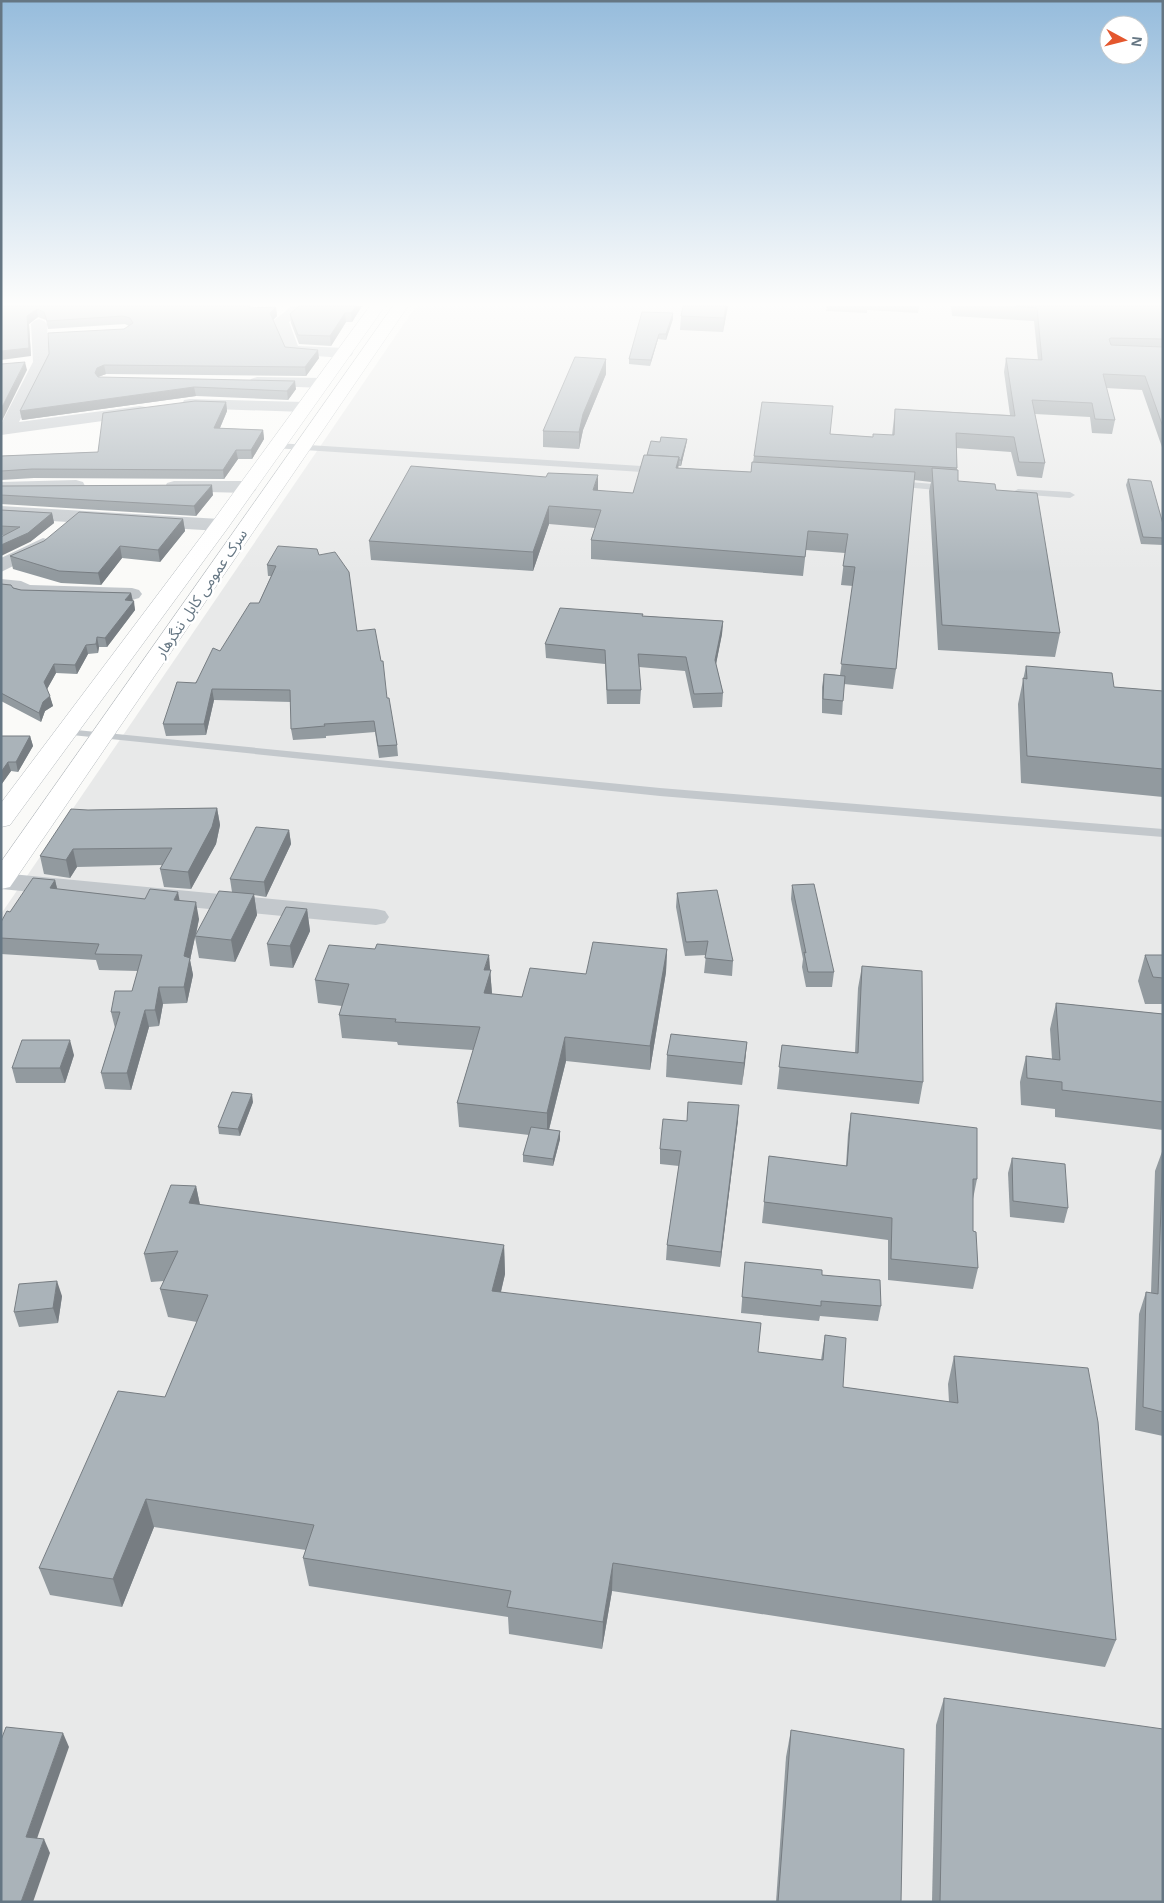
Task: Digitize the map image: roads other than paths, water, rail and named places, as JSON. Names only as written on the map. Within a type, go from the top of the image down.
[{"type":"highway","name":"سرک عمومی کابل ننگرهار","points":[[1,820],[315,395]]},
{"type":"highway","name":"سرک عمومی کابل ننگرهار","points":[[1,881],[340,395]]},
{"type":"street","points":[[4,430],[19,395]]},
{"type":"street","points":[[178,405],[196,403],[306,407]]},
{"type":"street","points":[[4,430],[159,408]]},
{"type":"street","points":[[1,488],[92,486]]},
{"type":"street","points":[[160,487],[248,487]]},
{"type":"street","points":[[1,512],[220,525]]},
{"type":"street","points":[[1,566],[38,548],[77,516]]},
{"type":"street","points":[[1,585],[21,587],[24,591],[132,594]]},
{"type":"street","points":[[1,881],[376,917]]},
{"type":"lane","points":[[277,446],[671,471]]},
{"type":"lane","points":[[890,484],[960,488]]},
{"type":"lane","points":[[1010,492],[1070,495]]},
{"type":"lane","points":[[66,732],[660,792],[1163,834]]}]
